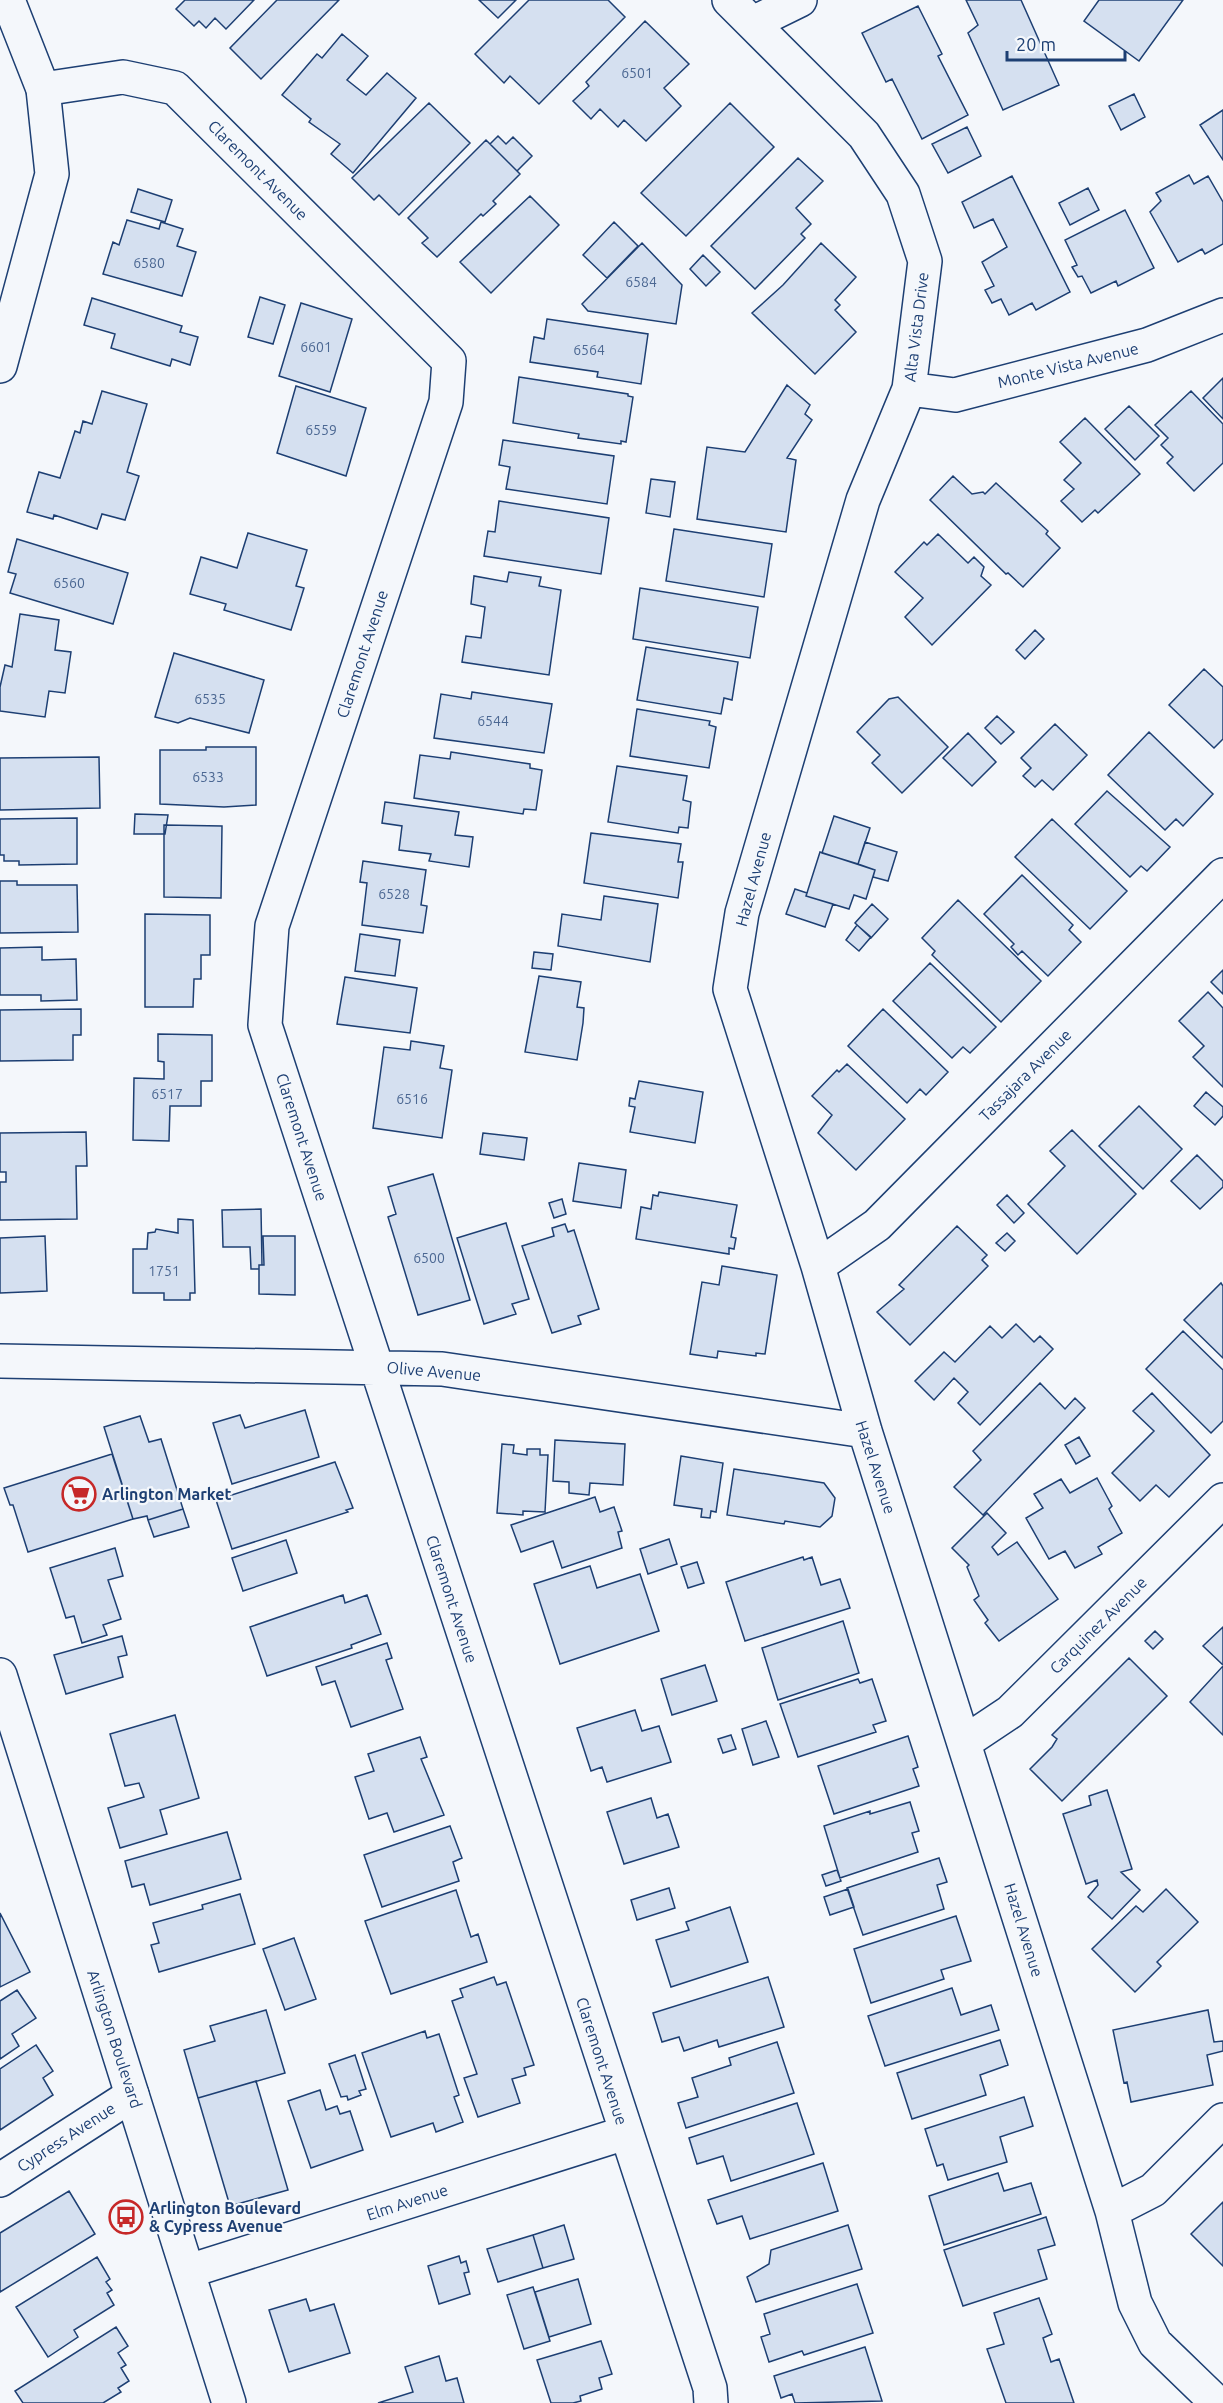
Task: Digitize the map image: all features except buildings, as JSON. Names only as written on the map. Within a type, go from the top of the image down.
[{"type":"street","points":[[0,366],[52,174],[43,89],[8,0]]},
{"type":"street","name":"Alta Vista Drive","points":[[729,0],[864,135],[903,194],[925,261],[909,389],[863,500]]},
{"type":"street","points":[[753,23],[800,0]]},
{"type":"street","name":"Claremont Avenue","points":[[43,89],[123,77],[176,88],[449,361],[446,402],[273,926],[265,1025],[710,2388],[711,2403]]},
{"type":"street","name":"Monte Vista Avenue","points":[[909,389],[955,394],[1147,345],[1223,315]]},
{"type":"street","name":"Hazel Avenue","points":[[863,500],[741,913],[730,989],[818,1266],[864,1431],[965,1742],[1112,2211],[1136,2303],[1155,2343],[1217,2403]]},
{"type":"street","name":"Tassajara Avenue","points":[[818,1266],[877,1225],[1223,875]]},
{"type":"street","name":"Olive Avenue","points":[[0,1361],[442,1368],[864,1431]]},
{"type":"street","name":"Carquinez Avenue","points":[[965,1742],[1010,1712],[1223,1500]]},
{"type":"street","name":"Arlington Boulevard","points":[[0,1675],[229,2403]]},
{"type":"street","name":"Cypress Avenue","points":[[0,2180],[132,2094]]},
{"type":"street","points":[[1112,2211],[1153,2190],[1223,2120]]},
{"type":"street","name":"Elm Avenue","points":[[189,2271],[625,2133]]},
{"type":"place","name":"Arlington Market","points":[[79,1494]]},
{"type":"place","name":"Arlington Boulevard & Cypress Avenue","points":[[126,2217]]}]
